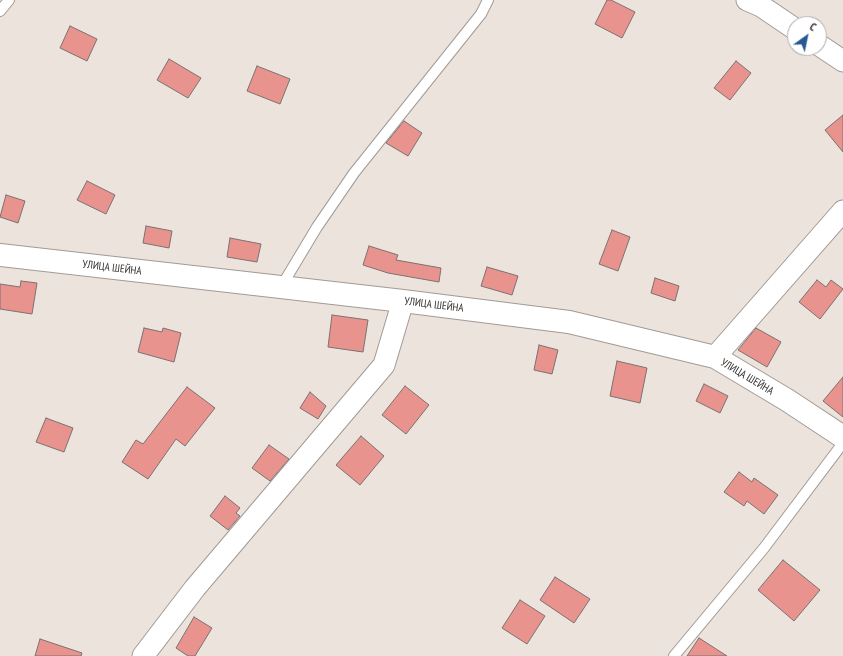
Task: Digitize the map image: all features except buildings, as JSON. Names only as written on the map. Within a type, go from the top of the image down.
[{"type":"street","points":[[747,0],[761,6],[787,24]]},
{"type":"street","points":[[827,50],[843,61]]},
{"type":"street","points":[[715,358],[843,211]]},
{"type":"street","name":"УЛИЦА ШЕЙНА","points":[[0,255],[403,301],[569,322],[715,358],[786,400],[843,437]]},
{"type":"street","points":[[143,656],[195,588],[384,365],[403,301]]},
{"type":"lane","points":[[0,11],[9,0]]},
{"type":"lane","points":[[281,287],[317,227],[354,173],[476,20],[488,0]]},
{"type":"lane","points":[[674,656],[764,548],[843,443]]}]
